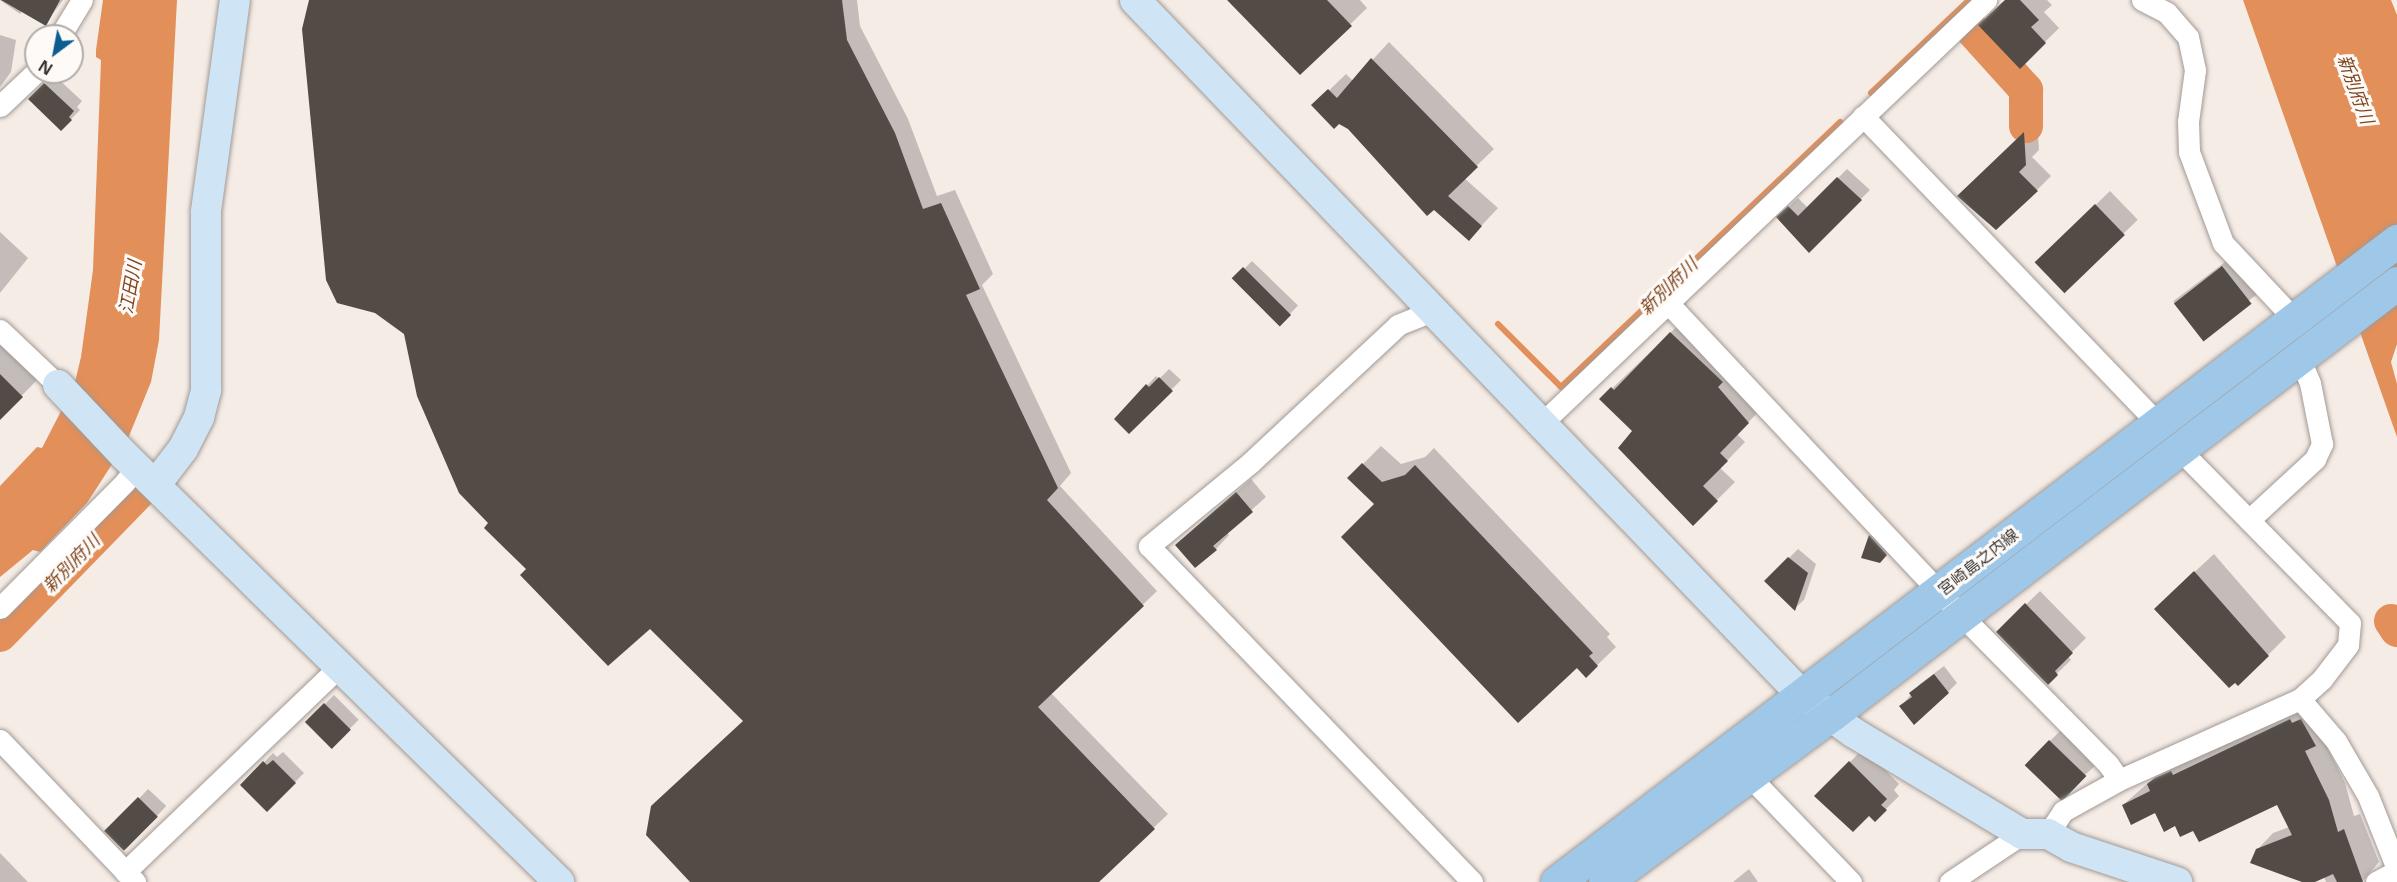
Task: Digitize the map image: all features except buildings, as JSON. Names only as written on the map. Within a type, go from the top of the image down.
[{"type":"main road","name":"宮崎島之内線","points":[[1557,882],[2397,242]]},
{"type":"main road","name":"宮崎島之内線","points":[[1605,882],[1831,716],[2397,283]]},
{"type":"street","points":[[67,24],[82,0]]},
{"type":"street","points":[[0,608],[139,468],[183,449],[199,417],[206,390],[206,211],[235,0]]},
{"type":"street","points":[[1135,0],[1802,695],[1914,771],[2035,834],[2177,882]]},
{"type":"street","points":[[1541,423],[1986,0]]},
{"type":"street","points":[[2142,0],[2167,13],[2188,37],[2195,70],[2188,122],[2189,152],[2223,243],[2302,313]]},
{"type":"street","points":[[0,106],[24,83]]},
{"type":"street","points":[[1863,116],[2158,424]]},
{"type":"street","points":[[1666,302],[1962,616],[2108,764],[2119,780]]},
{"type":"street","points":[[1432,311],[1398,325],[1250,463],[1149,546],[1472,882]]},
{"type":"street","points":[[0,330],[559,882]]},
{"type":"street","points":[[2249,520],[2315,459],[2322,444],[2310,383],[2299,357]]},
{"type":"street","points":[[1950,882],[2035,834],[2063,811],[2119,780],[2300,699],[2322,679],[2348,645],[2350,623],[2180,450]]},
{"type":"street","points":[[0,740],[130,877],[340,666]]},
{"type":"street","points":[[2300,699],[2336,741],[2368,796],[2397,870],[2376,882]]},
{"type":"street","points":[[1749,776],[1851,882]]},
{"type":"water","name":"江田川","points":[[103,0],[177,0],[159,340],[151,382],[127,441],[87,503],[40,552],[33,550],[0,577],[0,486],[37,447],[42,448],[74,386],[81,357],[93,270],[101,60],[96,57],[96,50]]},
{"type":"water","points":[[2243,0],[2391,0],[2397,15],[2397,344],[2391,362],[2397,384],[2397,437]]},
{"type":"waterway","name":"新別府川","points":[[1871,93],[1969,0]]},
{"type":"waterway","name":"新別府川","points":[[1972,30],[2026,90],[2026,126]]},
{"type":"waterway","name":"新別府川","points":[[1498,324],[1561,387],[1840,122]]},
{"type":"waterway","name":"新別府川","points":[[0,635],[141,490]]},
{"type":"waterway","name":"新別府川","points":[[2391,621],[2397,630]]}]
